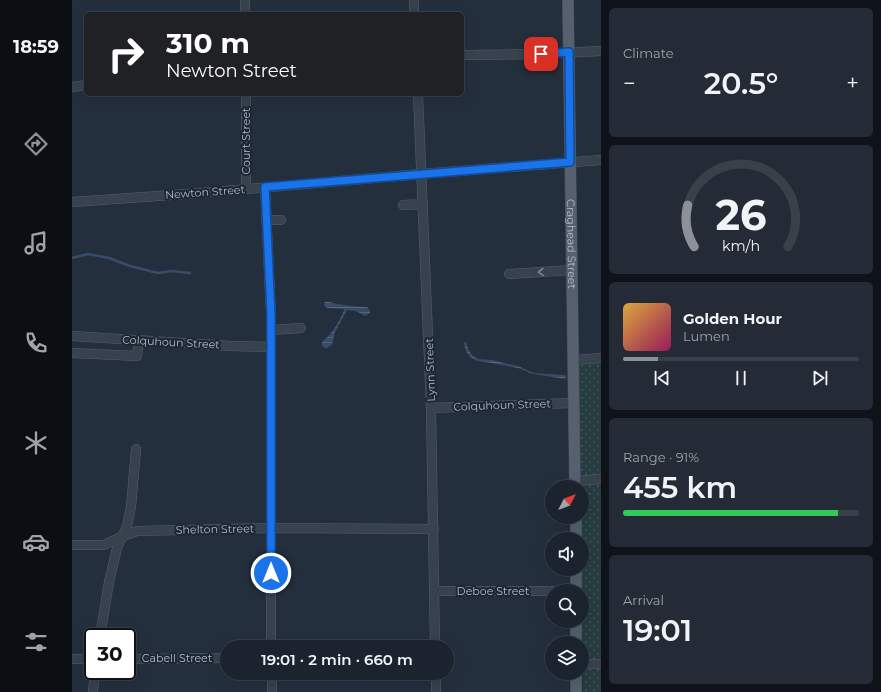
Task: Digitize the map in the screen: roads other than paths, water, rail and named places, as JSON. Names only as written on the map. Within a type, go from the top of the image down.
[{"type":"main road","name":"Craghead Street","points":[[568,0],[575,480]]},
{"type":"main road","points":[[576,680],[576,692]]},
{"type":"street","points":[[245,0],[246,12]]},
{"type":"street","points":[[414,0],[414,12]]},
{"type":"street","points":[[464,55],[541,54],[601,51]]},
{"type":"street","points":[[72,87],[84,85]]},
{"type":"street","name":"Court Street","points":[[246,96],[246,189]]},
{"type":"street","name":"Lynn Street","points":[[418,96],[431,408],[435,640]]},
{"type":"street","name":"Newton Street","points":[[72,202],[601,160]]},
{"type":"street","points":[[265,187],[271,314],[271,640]]},
{"type":"street","points":[[403,205],[422,204]]},
{"type":"street","points":[[266,220],[281,220]]},
{"type":"street","points":[[510,274],[572,270]]},
{"type":"street","points":[[271,330],[301,328]]},
{"type":"street","name":"Colquhoun Street","points":[[72,336],[271,347]]},
{"type":"street","points":[[72,353],[137,356],[138,340]]},
{"type":"street","points":[[572,360],[601,358]]},
{"type":"street","name":"Colquhoun Street","points":[[431,408],[573,403]]},
{"type":"street","points":[[101,628],[109,582],[117,548],[127,526],[131,507],[136,449]]},
{"type":"street","points":[[589,481],[601,479]]},
{"type":"street","name":"Shelton Street","points":[[72,545],[104,545],[137,531],[271,528],[434,529]]},
{"type":"street","name":"Deboe Street","points":[[435,591],[545,591]]},
{"type":"street","name":"Cabell Street","points":[[136,659],[220,658]]},
{"type":"street","points":[[72,659],[84,659]]},
{"type":"street","points":[[589,664],[601,664]]},
{"type":"street","points":[[93,692],[94,680]]},
{"type":"street","points":[[272,680],[272,692]]},
{"type":"street","points":[[436,680],[436,692]]},
{"type":"water","points":[[325,302],[367,307],[370,310],[370,313],[365,316],[356,311],[347,310],[335,332],[332,345],[326,348],[322,346],[322,342],[335,327],[344,309],[327,308],[324,305]]},
{"type":"water","points":[[466,342],[472,355],[478,359],[492,360],[518,366],[533,373],[565,375],[566,379],[533,374],[518,368],[477,361],[470,357],[466,351],[464,343]]},
{"type":"waterway","points":[[72,258],[88,254],[109,258],[130,266],[158,273],[171,271],[190,273]]}]
